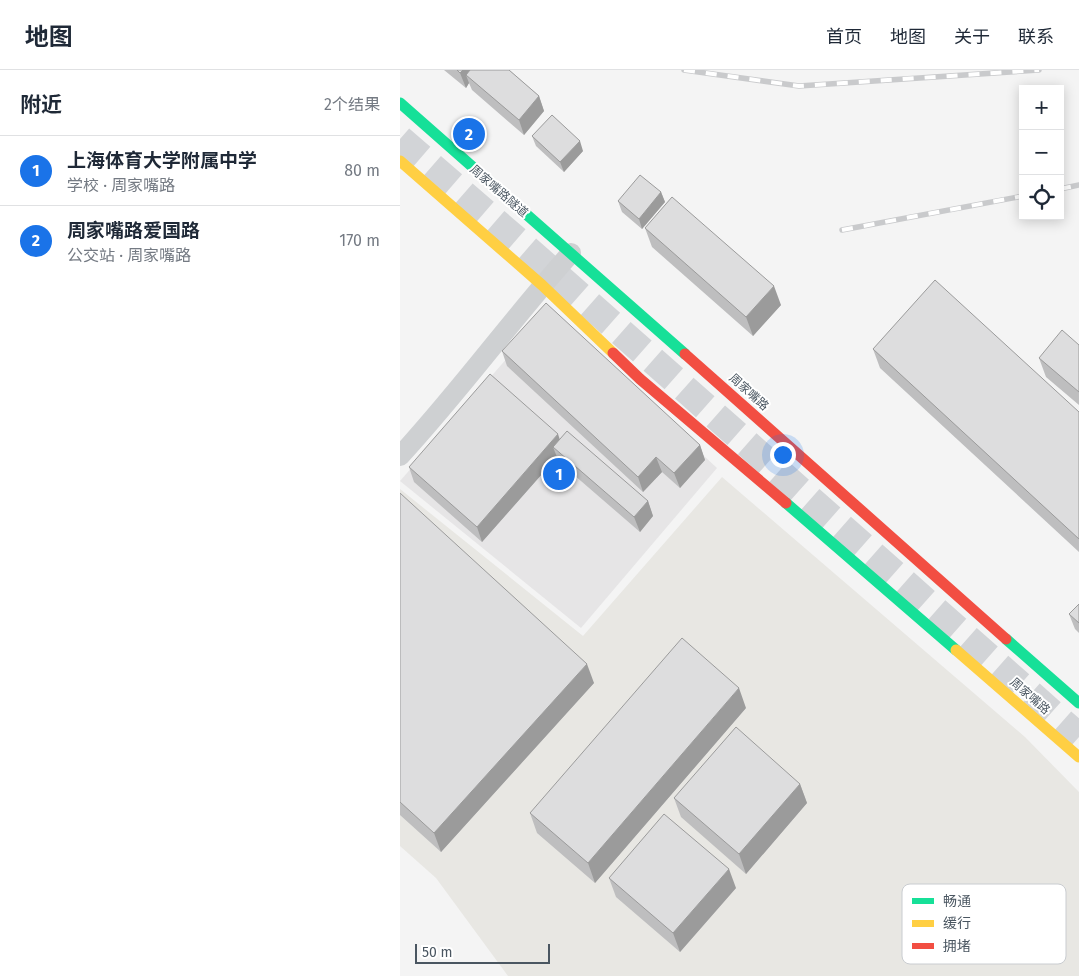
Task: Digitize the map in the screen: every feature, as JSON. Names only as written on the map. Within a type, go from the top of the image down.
[{"type":"main road","name":"周家嘴路","points":[[400,103],[1079,703]]},
{"type":"main road","name":"周家嘴路","points":[[400,161],[542,285],[640,379],[1079,757]]},
{"type":"street","points":[[400,456],[438,413],[542,285],[571,253]]},
{"type":"shaded area","points":[[548,311],[717,468],[581,628],[400,481]]},
{"type":"shaded area","points":[[722,477],[1025,737],[1079,792],[1079,976],[508,976],[436,878],[400,846],[400,489],[583,636]]},
{"type":"building","points":[[470,70],[509,70],[539,96],[519,120],[466,75]]},
{"type":"building","points":[[552,115],[580,141],[560,162],[532,136]]},
{"type":"building","points":[[640,175],[661,192],[639,219],[618,201]]},
{"type":"building","points":[[672,197],[774,286],[746,317],[645,228]]},
{"type":"building","points":[[935,280],[1079,412],[1079,539],[873,349]]},
{"type":"building","points":[[546,303],[700,445],[674,473],[656,457],[638,477],[502,351]]},
{"type":"building","points":[[1062,330],[1079,345],[1079,392],[1039,358]]},
{"type":"building","points":[[490,374],[558,434],[477,527],[409,467]]},
{"type":"building","points":[[567,431],[648,501],[634,517],[553,447]]},
{"type":"building","points":[[400,493],[587,664],[434,833],[400,802]]},
{"type":"building","points":[[1079,604],[1079,623],[1069,614]]},
{"type":"building","points":[[682,638],[739,688],[588,863],[530,813]]},
{"type":"building","points":[[736,727],[800,784],[739,854],[674,798]]},
{"type":"building","points":[[664,814],[729,869],[673,933],[609,878]]},
{"type":"tunnel","points":[[400,139],[1079,737]]},
{"type":"railway","points":[[684,70],[799,86],[1039,70]]},
{"type":"railway","points":[[1064,188],[1079,185]]},
{"type":"railway","points":[[842,230],[1019,197]]},
{"type":"traffic: fast","points":[[400,103],[685,354]]},
{"type":"traffic: fast","points":[[786,503],[956,650]]},
{"type":"traffic: fast","points":[[1006,639],[1079,703]]},
{"type":"traffic: slow","points":[[400,161],[542,285],[613,353]]},
{"type":"traffic: slow","points":[[956,650],[1079,757]]},
{"type":"traffic: jam","points":[[613,353],[640,379],[786,503]]},
{"type":"traffic: jam","points":[[685,354],[1006,639]]},
{"type":"place","name":"周家嘴路爱国路","points":[[469,134]]},
{"type":"place","name":"上海体育大学附属中学","points":[[559,474]]}]
